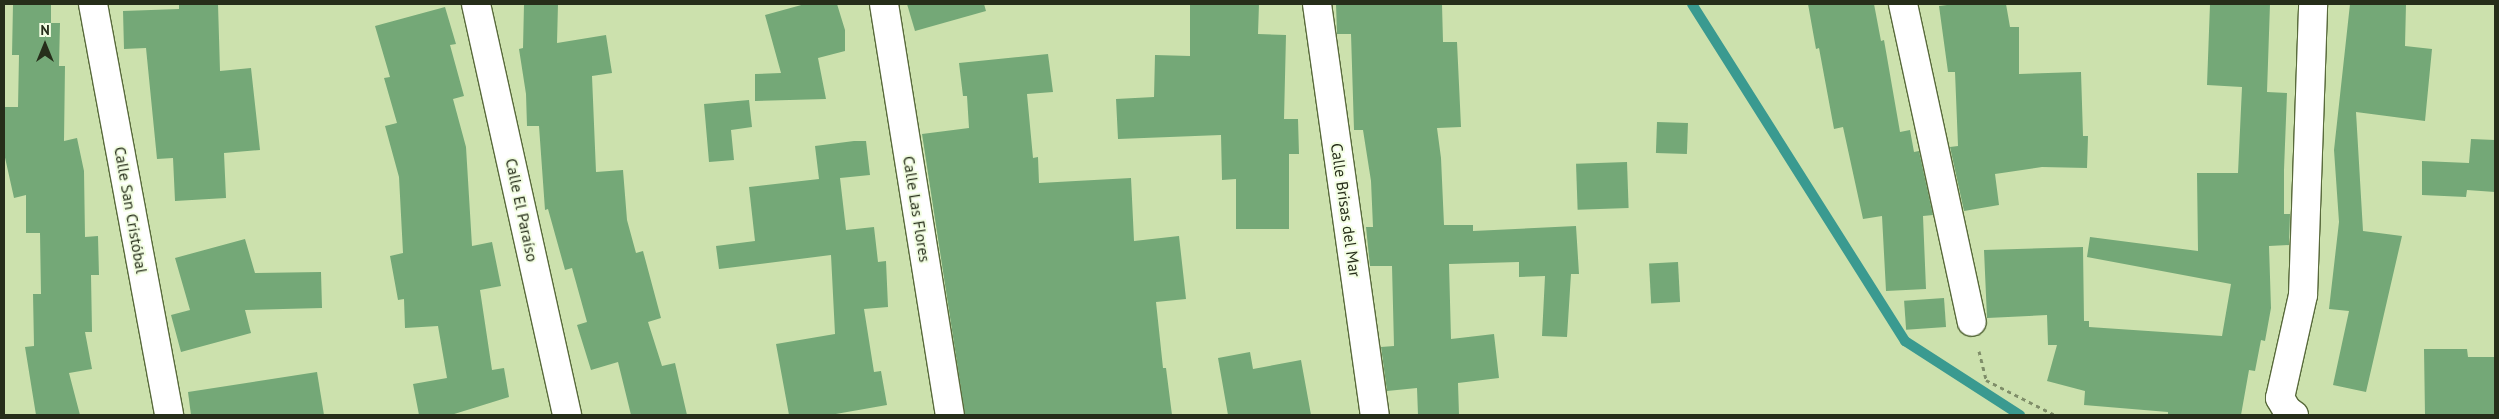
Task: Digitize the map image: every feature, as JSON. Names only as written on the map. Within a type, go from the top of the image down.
[{"type":"street","name":"Calle San Cristóbal","points":[[93,4],[169,415]]},
{"type":"street","name":"Calle El Paraíso","points":[[476,4],[567,415]]},
{"type":"street","name":"Calle Las Flores","points":[[884,4],[950,415]]},
{"type":"street","name":"Calle Brisas del Mar","points":[[1317,4],[1375,415]]},
{"type":"street","points":[[1903,4],[1972,322]]},
{"type":"street","points":[[2294,415],[2287,410],[2280,398],[2303,296],[2314,4]]},
{"type":"path","points":[[1972,322],[1986,380],[2054,415]]},
{"type":"building","points":[[13,4],[51,4],[51,23],[60,23],[59,66],[65,66],[64,141],[77,138],[84,171],[85,237],[98,236],[99,275],[91,275],[92,332],[85,332],[92,369],[69,373],[80,415],[36,415],[25,347],[34,346],[33,294],[41,294],[40,233],[26,233],[26,195],[14,198],[4,153],[4,107],[18,107],[19,55],[12,55]]},
{"type":"building","points":[[218,4],[220,71],[251,68],[260,150],[224,153],[226,198],[175,201],[173,158],[157,159],[146,48],[124,49],[123,11],[179,9],[179,5]]},
{"type":"building","points":[[524,4],[558,4],[557,43],[606,35],[612,73],[592,76],[596,172],[623,170],[627,220],[636,253],[643,251],[661,318],[648,322],[662,366],[675,363],[687,415],[631,415],[618,362],[591,370],[577,325],[587,322],[572,268],[565,270],[548,209],[545,210],[539,126],[527,126],[526,94],[519,49],[523,48]]},
{"type":"building","points":[[805,4],[837,4],[845,30],[845,51],[818,58],[826,99],[755,101],[755,74],[781,73],[765,15]]},
{"type":"building","points":[[907,4],[984,4],[986,11],[915,31]]},
{"type":"building","points":[[1190,4],[1259,4],[1258,34],[1286,35],[1284,119],[1298,119],[1299,154],[1289,154],[1289,229],[1236,229],[1236,179],[1222,180],[1221,135],[1118,139],[1116,99],[1154,97],[1155,55],[1190,56]]},
{"type":"building","points":[[1336,4],[1442,4],[1443,42],[1457,42],[1461,127],[1437,128],[1441,158],[1444,225],[1473,225],[1473,231],[1576,226],[1579,274],[1571,274],[1567,337],[1542,336],[1545,276],[1519,277],[1519,262],[1449,264],[1451,339],[1494,334],[1499,378],[1458,383],[1459,415],[1418,415],[1417,388],[1387,391],[1381,347],[1394,346],[1392,266],[1370,266],[1366,227],[1373,227],[1371,181],[1363,130],[1354,130],[1351,34],[1337,34]]},
{"type":"building","points":[[1808,4],[1874,4],[1881,41],[1884,40],[1900,132],[1910,130],[1914,152],[1919,151],[1933,215],[1923,216],[1926,289],[1886,291],[1882,216],[1863,219],[1843,127],[1834,129],[1819,48],[1816,49]]},
{"type":"building","points":[[1955,4],[2006,4],[2010,27],[2019,27],[2019,74],[2081,72],[2083,136],[2088,136],[2087,168],[2042,167],[1995,174],[1999,205],[1964,211],[1950,147],[1958,146],[1955,72],[1948,72],[1939,6]]},
{"type":"building","points":[[2210,4],[2270,4],[2267,92],[2287,93],[2284,214],[2290,214],[2289,245],[2269,246],[2271,308],[2265,341],[2261,340],[2255,371],[2249,370],[2241,415],[2168,415],[2168,412],[2084,405],[2085,391],[2047,381],[2057,345],[2048,345],[2047,315],[1987,318],[1984,250],[2083,247],[2084,321],[2089,321],[2089,327],[2222,336],[2231,284],[2087,257],[2090,237],[2198,251],[2197,173],[2238,173],[2242,87],[2207,85]]},
{"type":"building","points":[[2350,4],[2406,4],[2405,46],[2432,49],[2425,121],[2356,112],[2363,231],[2402,236],[2366,392],[2333,385],[2349,311],[2329,309],[2339,222],[2334,150]]},
{"type":"building","points":[[445,7],[456,44],[450,45],[464,96],[453,99],[466,147],[472,246],[492,242],[501,286],[480,290],[492,370],[504,368],[509,397],[451,415],[419,415],[413,384],[447,378],[438,326],[405,328],[404,299],[398,300],[390,256],[403,253],[399,177],[385,126],[397,123],[384,78],[390,77],[375,26]]},
{"type":"building","points":[[1048,54],[1053,92],[1027,94],[1033,158],[1038,157],[1039,183],[1131,178],[1134,241],[1179,236],[1186,299],[1156,302],[1163,368],[1166,368],[1172,415],[965,415],[922,134],[969,128],[967,96],[963,96],[959,63]]},
{"type":"building","points":[[749,100],[752,127],[731,130],[734,160],[709,162],[704,104]]},
{"type":"building","points":[[1657,122],[1688,123],[1687,154],[1656,153]]},
{"type":"building","points":[[2471,139],[2495,140],[2495,192],[2467,190],[2466,197],[2422,195],[2422,161],[2469,163]]},
{"type":"building","points":[[866,141],[870,175],[840,178],[846,230],[874,227],[878,262],[886,261],[888,307],[864,309],[874,372],[881,371],[887,405],[830,415],[789,415],[776,344],[835,334],[831,255],[719,269],[716,246],[755,241],[749,187],[819,179],[815,146]]},
{"type":"building","points":[[1627,162],[1629,208],[1578,210],[1576,164]]},
{"type":"building","points":[[245,239],[255,273],[321,272],[322,308],[245,310],[251,333],[181,352],[171,315],[190,310],[175,258]]},
{"type":"building","points":[[1678,262],[1680,302],[1651,303],[1649,264]]},
{"type":"building","points":[[1944,298],[1946,327],[1906,330],[1904,301]]},
{"type":"building","points":[[2424,349],[2467,349],[2468,357],[2495,357],[2495,415],[2425,415]]},
{"type":"building","points":[[1250,352],[1253,369],[1301,360],[1311,415],[1228,415],[1218,358]]},
{"type":"building","points":[[317,372],[324,415],[191,415],[188,392]]},
{"type":"waterway","points":[[1692,4],[1905,341],[2020,415]]}]
